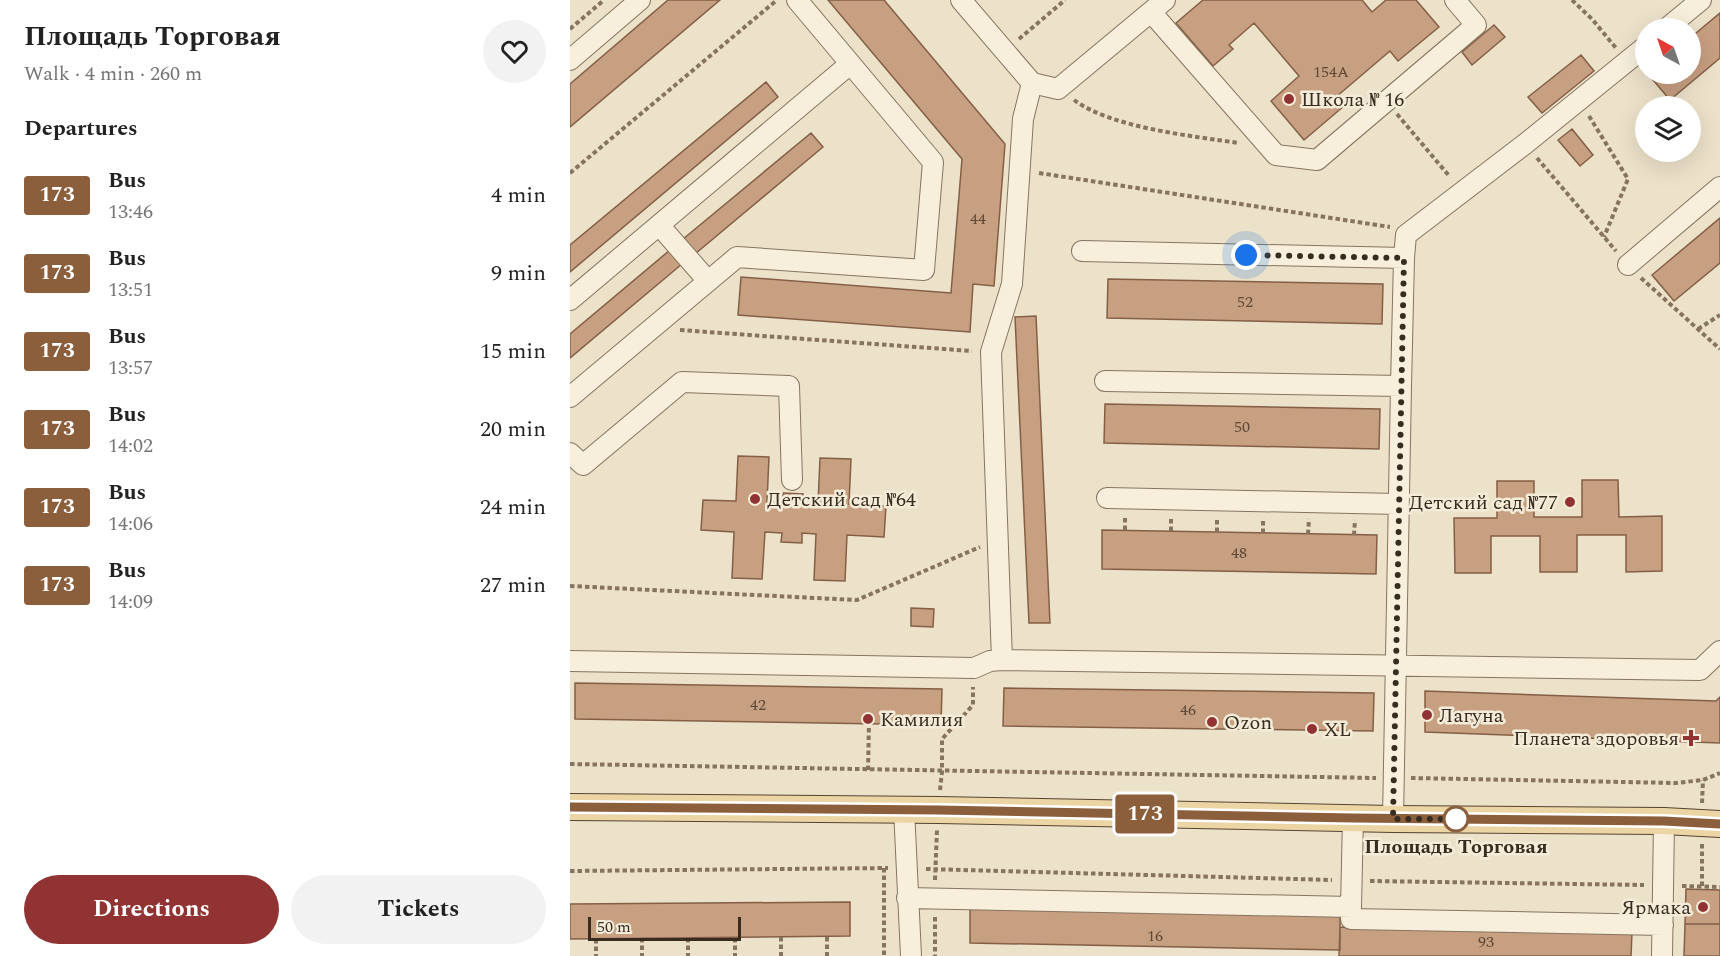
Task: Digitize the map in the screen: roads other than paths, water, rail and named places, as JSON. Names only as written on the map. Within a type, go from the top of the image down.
[{"type":"main road","points":[[570,807],[904,809],[1393,819],[1664,821],[1720,824]]},
{"type":"street","points":[[570,60],[640,0]]},
{"type":"street","points":[[570,397],[736,257],[924,270],[933,162],[797,0]]},
{"type":"street","points":[[961,0],[1032,83],[1058,89],[1158,6],[1276,155],[1317,160],[1476,25],[1455,0]]},
{"type":"street","points":[[1679,18],[1701,0]]},
{"type":"street","points":[[1393,819],[1398,504],[1406,235],[1635,55]]},
{"type":"street","points":[[570,300],[850,64]]},
{"type":"street","points":[[1002,660],[991,352],[1012,284],[1023,119],[1032,83]]},
{"type":"street","points":[[1628,265],[1720,187]]},
{"type":"street","points":[[659,225],[708,281]]},
{"type":"street","points":[[1082,251],[1404,258]]},
{"type":"street","points":[[1105,381],[1401,386]]},
{"type":"street","points":[[570,453],[582,465],[682,382],[789,386],[792,480]]},
{"type":"street","points":[[1107,498],[1398,504]]},
{"type":"street","points":[[570,661],[974,668],[990,661],[1002,660],[1700,670],[1716,662]]},
{"type":"street","points":[[904,809],[911,956]]},
{"type":"street","points":[[1353,818],[1351,919],[1663,925]]},
{"type":"street","points":[[1662,956],[1664,821]]},
{"type":"street","points":[[907,898],[1351,907]]},
{"type":"place","name":"Школа № 16","points":[[1289,99]]},
{"type":"place","name":"Детский сад №64","points":[[755,499]]},
{"type":"place","name":"Детский сад №77","points":[[1570,502]]},
{"type":"place","name":"Лагуна","points":[[1427,715]]},
{"type":"place","name":"Камилия","points":[[868,719]]},
{"type":"place","name":"Ozon","points":[[1212,722]]},
{"type":"place","name":"XL","points":[[1312,729]]},
{"type":"place","name":"Планета здоровья","points":[[1691,738]]},
{"type":"place","name":"Площадь Торговая","points":[[1456,819]]},
{"type":"place","name":"Ярмака","points":[[1703,907]]}]
